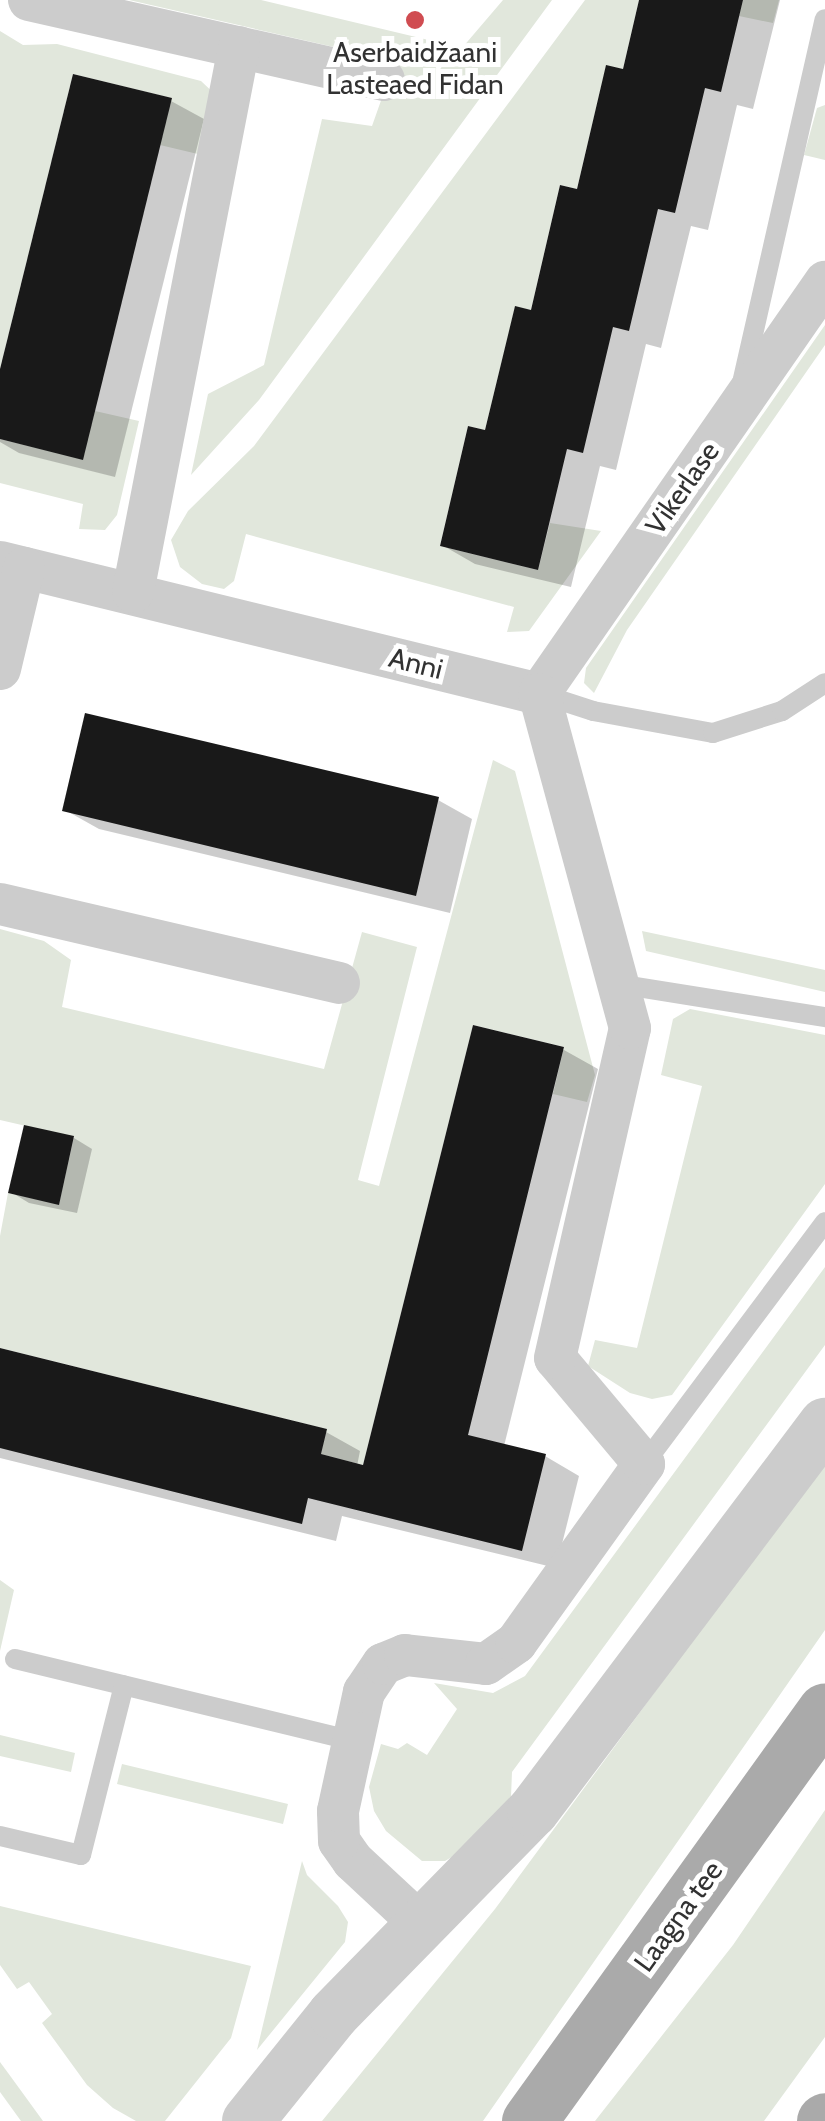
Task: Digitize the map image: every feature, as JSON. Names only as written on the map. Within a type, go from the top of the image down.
[{"type":"main road","name":"Laagna tee","points":[[529,2121],[825,1710]]},
{"type":"street","points":[[29,0],[384,80]]},
{"type":"street","points":[[133,592],[239,47]]},
{"type":"street","name":"Vikerlase","points":[[539,694],[825,282]]},
{"type":"street","points":[[0,669],[12,565]]},
{"type":"street","name":"Anni","points":[[12,565],[539,694]]},
{"type":"street","points":[[424,1927],[353,1861],[339,1840],[338,1810],[364,1692],[383,1664],[405,1655],[486,1664],[516,1643],[644,1464],[554,1358],[630,1028],[539,694]]},
{"type":"street","points":[[0,904],[339,983]]},
{"type":"street","points":[[248,2121],[334,2014],[424,1927],[533,1811],[825,1424]]},
{"type":"lane","points":[[735,412],[825,19]]},
{"type":"lane","points":[[539,694],[593,712],[712,733],[782,711],[825,683]]},
{"type":"lane","points":[[618,984],[825,1018]]},
{"type":"lane","points":[[644,1464],[825,1222]]},
{"type":"lane","points":[[14,1659],[351,1740]]},
{"type":"lane","points":[[0,1836],[81,1854],[124,1684]]},
{"type":"shaded area","points":[[129,0],[261,0],[462,48],[503,0],[552,0],[259,400],[191,475],[208,394],[264,365],[322,119],[372,126],[395,61]]},
{"type":"shaded area","points":[[585,0],[639,0],[623,69],[606,66],[577,189],[560,185],[531,310],[515,307],[485,430],[468,426],[440,546],[538,570],[550,523],[601,531],[529,631],[507,632],[514,607],[246,534],[234,581],[224,589],[202,584],[180,567],[171,540],[188,511],[254,446]]},
{"type":"shaded area","points":[[743,0],[779,0],[773,23],[739,16]]},
{"type":"shaded area","points":[[0,31],[23,45],[57,44],[201,81],[219,98],[202,155],[160,145],[171,98],[73,74],[0,369]]},
{"type":"shaded area","points":[[825,105],[825,160],[804,155],[817,108]]},
{"type":"shaded area","points":[[825,325],[825,345],[627,630],[594,693],[584,683],[586,668]]},
{"type":"shaded area","points":[[95,411],[139,421],[117,515],[105,530],[79,529],[83,504],[0,483],[0,439],[82,459]]},
{"type":"shaded area","points":[[493,760],[515,771],[595,1075],[587,1102],[553,1094],[564,1047],[473,1025],[363,1465],[321,1454],[326,1429],[0,1348],[0,1236],[8,1193],[59,1204],[74,1137],[0,1120],[0,929],[44,941],[71,960],[62,1007],[324,1069],[362,932],[417,947],[358,1180],[379,1186]]},
{"type":"shaded area","points":[[642,931],[825,970],[825,992],[646,951]]},
{"type":"shaded area","points":[[690,1009],[825,1035],[825,1184],[672,1395],[652,1399],[630,1393],[588,1366],[595,1340],[637,1348],[702,1086],[661,1075],[673,1019]]},
{"type":"shaded area","points":[[825,1267],[825,1345],[512,1772],[511,1797],[462,1851],[445,1861],[422,1861],[386,1831],[374,1811],[369,1787],[381,1744],[398,1749],[407,1743],[427,1755],[457,1709],[434,1683],[493,1693],[525,1676]]},
{"type":"shaded area","points":[[825,1461],[825,1630],[483,2121],[322,2121],[495,1909]]},
{"type":"shaded area","points":[[0,1580],[14,1590],[0,1651]]},
{"type":"shaded area","points":[[0,1735],[75,1753],[71,1772],[0,1756]]},
{"type":"shaded area","points":[[122,1764],[288,1804],[283,1824],[117,1784]]},
{"type":"shaded area","points":[[825,1810],[825,2037],[764,2121],[595,2121],[733,1945]]},
{"type":"shaded area","points":[[302,1861],[307,1875],[348,1922],[345,1942],[257,2050]]},
{"type":"shaded area","points":[[0,1906],[251,1966],[231,2038],[165,2121],[136,2121],[113,2108],[87,2085],[42,2023],[52,2014],[29,1982],[17,1989],[0,1965]]},
{"type":"shaded area","points":[[0,2062],[43,2121],[21,2121],[0,2092]]},
{"type":"building","points":[[639,0],[743,0],[721,92],[705,88],[675,213],[658,209],[629,331],[613,327],[583,453],[567,449],[538,570],[440,546],[468,426],[485,430],[515,306],[531,310],[560,185],[577,189],[606,65],[623,69]]},
{"type":"building","points":[[73,74],[172,98],[83,460],[0,439],[0,369]]},
{"type":"building","points":[[85,713],[439,797],[416,896],[62,811]]},
{"type":"building","points":[[473,1025],[564,1047],[468,1435],[546,1454],[522,1551],[308,1498],[302,1524],[0,1448],[0,1348],[327,1429],[321,1454],[363,1465]]},
{"type":"building","points":[[24,1125],[74,1136],[59,1205],[8,1193]]},
{"type":"place","name":"Aserbaidžaani Lasteaed Fidan","points":[[415,20]]}]
